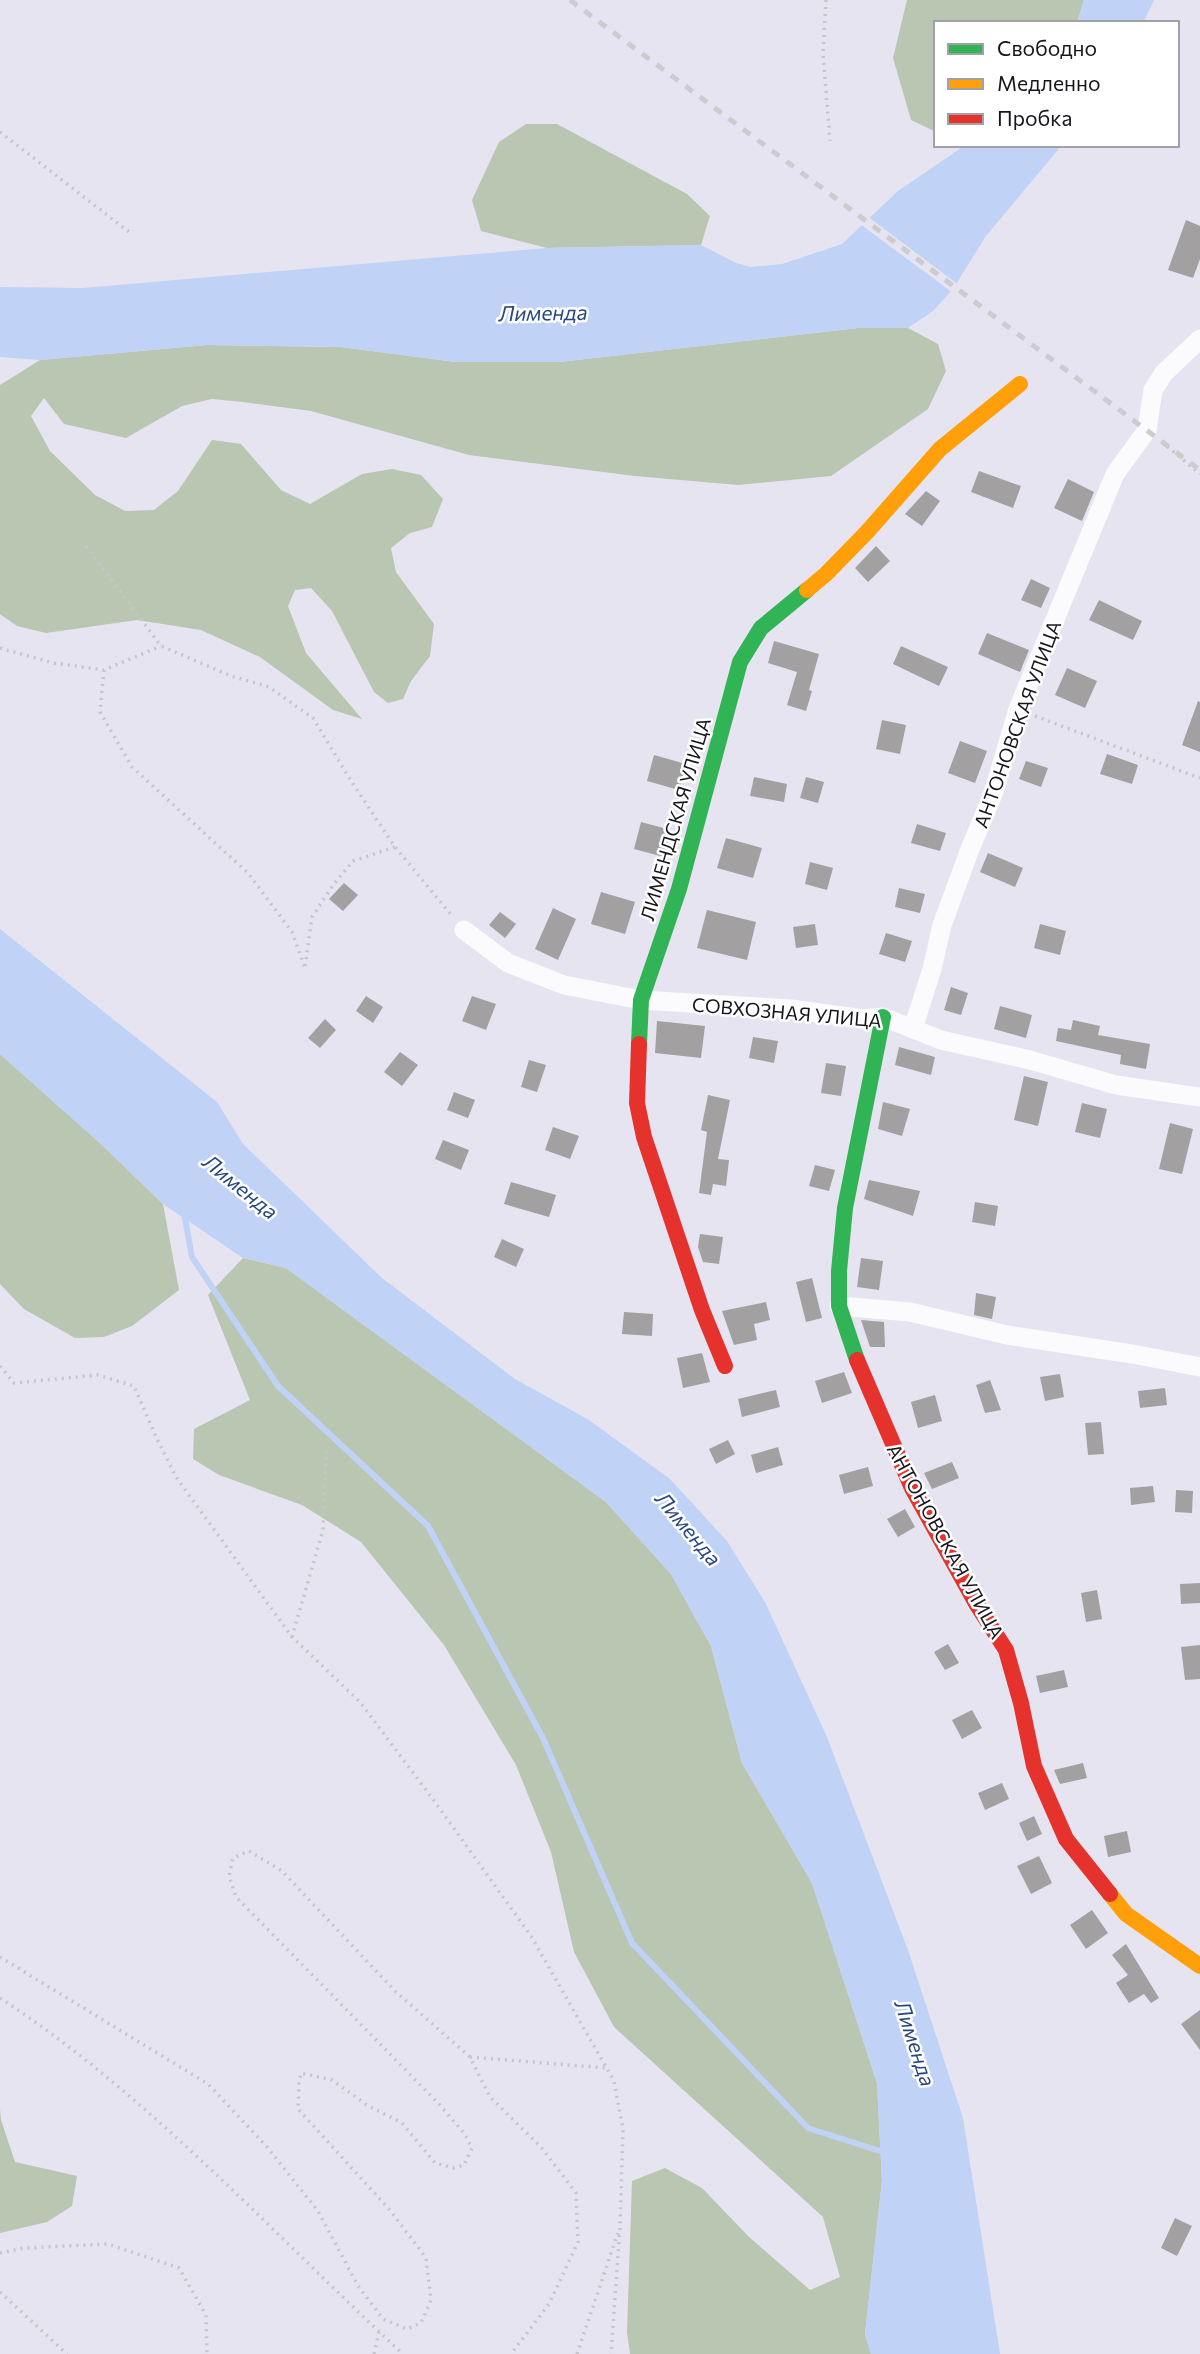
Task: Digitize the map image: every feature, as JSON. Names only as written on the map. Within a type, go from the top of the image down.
[{"type":"street","points":[[1146,430],[1153,390],[1164,373],[1200,338]]},
{"type":"street","name":"ЛИМЕНДСКАЯ УЛИЦА","points":[[725,1367],[702,1310],[644,1137],[637,1103],[641,1000],[676,899],[740,662],[761,628],[826,574],[859,541],[940,449],[1020,384]]},
{"type":"street","name":"АНТОНОВСКАЯ УЛИЦА","points":[[912,1029],[932,969],[942,925],[993,794],[1018,709],[1115,474],[1146,430]]},
{"type":"street","name":"СОВХОЗНАЯ УЛИЦА","points":[[464,930],[508,963],[564,985],[641,1000],[791,1009],[864,1020],[883,1017],[941,1040],[1030,1060],[1116,1085],[1200,1097]]},
{"type":"street","name":"АНТОНОВСКАЯ УЛИЦА","points":[[883,1017],[845,1208],[839,1271],[839,1306],[863,1377],[912,1488],[977,1605],[1006,1650],[1021,1703],[1034,1766],[1066,1839],[1126,1914],[1200,1966]]},
{"type":"street","points":[[839,1306],[910,1312],[1007,1335],[1200,1367]]},
{"type":"path","points":[[826,0],[823,53],[830,141]]},
{"type":"path","points":[[0,132],[129,232]]},
{"type":"path","points":[[1146,430],[1200,474]]},
{"type":"path","points":[[86,546],[161,646],[231,676],[269,687],[313,718],[395,847],[464,930]]},
{"type":"path","points":[[0,648],[53,663],[104,670],[161,646]]},
{"type":"path","points":[[104,670],[100,712],[132,767],[248,873],[292,932],[304,968],[312,917],[333,885],[353,861],[395,847]]},
{"type":"path","points":[[1018,709],[1200,778]]},
{"type":"path","points":[[0,1366],[14,1382],[98,1375],[134,1386],[176,1477],[292,1637],[360,1702],[531,1936],[614,2081],[623,2129],[620,2227],[611,2354]]},
{"type":"path","points":[[292,1637],[323,1530],[326,1450]]},
{"type":"path","points":[[0,1957],[208,2084],[267,2147],[318,2211],[358,2286],[383,2319],[407,2329],[421,2323],[430,2300],[426,2258],[390,2209],[298,2109],[302,2073],[332,2080],[367,2105],[402,2123],[435,2164],[454,2168],[464,2165],[472,2148],[464,2133],[438,2104],[236,1897],[229,1876],[233,1858],[249,1851],[282,1871],[394,1991],[470,2057],[490,2097],[541,2147],[576,2193],[578,2242],[549,2304],[511,2354]]},
{"type":"path","points":[[0,1998],[50,2031],[135,2103],[247,2203],[403,2354]]},
{"type":"path","points":[[470,2057],[606,2068]]},
{"type":"path","points":[[577,2354],[620,2227]]},
{"type":"path","points":[[0,2253],[24,2248],[108,2244],[179,2268],[206,2315],[208,2354]]},
{"type":"path","points":[[0,2292],[67,2354]]},
{"type":"path","points":[[374,2354],[379,2332]]},
{"type":"green space","points":[[907,0],[1084,0],[1078,21],[934,21],[934,131],[911,120],[893,58]]},
{"type":"green space","points":[[526,124],[557,124],[687,194],[710,216],[701,245],[547,248],[481,231],[472,200],[499,142]]},
{"type":"green space","points":[[858,328],[908,328],[938,344],[946,371],[928,409],[831,476],[738,485],[635,476],[469,455],[311,411],[212,399],[182,406],[126,438],[64,424],[44,398],[31,416],[50,451],[95,495],[125,511],[154,510],[178,491],[212,440],[241,444],[281,490],[310,504],[362,474],[392,469],[421,475],[443,499],[432,527],[410,533],[391,548],[396,572],[434,624],[430,656],[411,681],[403,699],[388,703],[374,692],[332,611],[311,588],[295,590],[288,606],[306,653],[362,719],[333,710],[260,657],[201,630],[137,620],[46,633],[17,626],[0,614],[0,385],[40,360],[207,345],[341,347],[456,362],[559,362]]},
{"type":"green space","points":[[0,1054],[101,1144],[163,1204],[179,1290],[132,1326],[104,1337],[75,1338],[24,1309],[0,1284]]},
{"type":"green space","points":[[243,1258],[286,1268],[606,1502],[671,1574],[711,1646],[742,1763],[812,1883],[877,2083],[882,2181],[865,2334],[871,2354],[630,2354],[627,2332],[632,2181],[665,2168],[702,2188],[748,2236],[810,2290],[840,2277],[823,2217],[614,2027],[574,1952],[551,1852],[516,1765],[444,1645],[361,1542],[302,1505],[219,1475],[193,1459],[194,1429],[250,1400],[208,1295]]},
{"type":"green space","points":[[0,2109],[15,2162],[77,2176],[72,2206],[47,2222],[0,2233]]},
{"type":"water","points":[[1084,0],[1154,0],[1144,21],[1078,21]]},
{"type":"water","name":"Лименда","points":[[963,147],[1060,147],[986,236],[953,289],[933,311],[908,328],[858,328],[559,362],[456,362],[341,347],[207,345],[40,360],[0,357],[0,287],[83,288],[547,248],[701,245],[736,263],[751,267],[782,264],[842,244],[898,191]]},
{"type":"water","name":"Лименда","points":[[0,929],[217,1102],[243,1144],[382,1278],[515,1379],[589,1420],[670,1479],[727,1541],[765,1602],[827,1737],[908,1950],[963,2118],[1000,2354],[871,2354],[865,2334],[882,2181],[877,2083],[812,1883],[742,1763],[711,1646],[671,1574],[606,1502],[286,1268],[243,1258],[163,1204],[101,1144],[0,1054]]},
{"type":"pier","points":[[867,216],[959,285],[953,293],[860,224]]},
{"type":"building","points":[[1186,220],[1200,226],[1200,259],[1193,278],[1168,270]]},
{"type":"building","points":[[979,471],[1021,486],[1013,508],[971,492]]},
{"type":"building","points":[[1068,479],[1094,492],[1082,521],[1054,508]]},
{"type":"building","points":[[926,491],[940,501],[922,526],[905,514]]},
{"type":"building","points":[[876,546],[890,561],[868,582],[855,568]]},
{"type":"building","points":[[1031,579],[1050,588],[1041,608],[1021,600]]},
{"type":"building","points":[[1099,600],[1142,621],[1133,640],[1089,620]]},
{"type":"building","points":[[987,633],[1029,650],[1020,672],[978,654]]},
{"type":"building","points":[[774,641],[819,654],[806,711],[787,705],[797,672],[768,663]]},
{"type":"building","points":[[901,646],[948,667],[939,686],[893,664]]},
{"type":"building","points":[[1067,668],[1097,681],[1085,708],[1055,695]]},
{"type":"building","points":[[1198,701],[1200,702],[1200,752],[1182,745]]},
{"type":"building","points":[[882,720],[906,725],[900,754],[876,749]]},
{"type":"building","points":[[960,741],[987,751],[975,783],[948,773]]},
{"type":"building","points":[[1107,754],[1138,765],[1132,784],[1100,774]]},
{"type":"building","points":[[654,755],[686,764],[679,790],[647,781]]},
{"type":"building","points":[[1026,761],[1048,768],[1041,787],[1019,779]]},
{"type":"building","points":[[754,777],[787,784],[784,802],[750,796]]},
{"type":"building","points":[[806,777],[824,782],[818,803],[800,798]]},
{"type":"building","points":[[641,822],[671,830],[664,857],[634,849]]},
{"type":"building","points":[[917,824],[946,833],[940,851],[911,843]]},
{"type":"building","points":[[726,838],[762,848],[753,878],[717,868]]},
{"type":"building","points":[[988,853],[1023,868],[1015,887],[980,872]]},
{"type":"building","points":[[810,862],[833,868],[827,890],[805,884]]},
{"type":"building","points":[[344,883],[358,895],[343,911],[329,899]]},
{"type":"building","points":[[899,888],[925,894],[920,913],[895,907]]},
{"type":"building","points":[[601,892],[635,902],[625,934],[591,924]]},
{"type":"building","points":[[553,908],[576,919],[558,960],[535,949]]},
{"type":"building","points":[[707,910],[756,922],[747,960],[697,948]]},
{"type":"building","points":[[500,912],[516,924],[505,938],[489,925]]},
{"type":"building","points":[[815,924],[818,945],[796,948],[793,927]]},
{"type":"building","points":[[1040,924],[1066,931],[1060,955],[1034,948]]},
{"type":"building","points":[[886,933],[912,941],[905,962],[879,954]]},
{"type":"building","points":[[951,987],[968,993],[961,1015],[944,1010]]},
{"type":"building","points":[[366,996],[383,1007],[373,1023],[356,1011]]},
{"type":"building","points":[[472,996],[496,1004],[486,1030],[462,1021]]},
{"type":"building","points":[[1000,1006],[1032,1015],[1026,1038],[994,1029]]},
{"type":"building","points":[[325,1019],[336,1030],[320,1048],[308,1038]]},
{"type":"building","points":[[1073,1020],[1100,1026],[1098,1035],[1150,1044],[1146,1069],[1120,1064],[1121,1055],[1056,1041],[1058,1028],[1071,1030]]},
{"type":"building","points":[[657,1021],[705,1026],[701,1058],[655,1053]]},
{"type":"building","points":[[753,1037],[778,1041],[774,1063],[749,1058]]},
{"type":"building","points":[[899,1047],[935,1057],[931,1075],[895,1065]]},
{"type":"building","points":[[400,1052],[418,1065],[402,1086],[384,1072]]},
{"type":"building","points":[[529,1060],[546,1065],[537,1092],[521,1087]]},
{"type":"building","points":[[826,1063],[846,1066],[841,1096],[821,1093]]},
{"type":"building","points":[[1024,1076],[1048,1082],[1038,1126],[1014,1120]]},
{"type":"building","points":[[454,1092],[475,1100],[468,1118],[447,1110]]},
{"type":"building","points":[[708,1095],[730,1100],[718,1159],[729,1160],[726,1186],[713,1184],[711,1195],[699,1193],[707,1132],[701,1130]]},
{"type":"building","points":[[883,1102],[910,1109],[902,1136],[878,1129]]},
{"type":"building","points":[[1082,1103],[1107,1109],[1100,1138],[1075,1132]]},
{"type":"building","points":[[1170,1123],[1193,1129],[1182,1174],[1159,1169]]},
{"type":"building","points":[[553,1127],[579,1136],[570,1159],[545,1150]]},
{"type":"building","points":[[443,1140],[469,1150],[461,1170],[435,1159]]},
{"type":"building","points":[[815,1165],[835,1170],[829,1191],[809,1186]]},
{"type":"building","points":[[869,1180],[920,1191],[913,1216],[864,1199]]},
{"type":"building","points":[[511,1182],[556,1195],[549,1217],[504,1204]]},
{"type":"building","points":[[975,1202],[998,1206],[995,1226],[972,1222]]},
{"type":"building","points":[[700,1234],[723,1237],[719,1264],[703,1262],[698,1247]]},
{"type":"building","points":[[502,1239],[524,1249],[516,1267],[494,1257]]},
{"type":"building","points":[[861,1258],[883,1261],[879,1290],[857,1287]]},
{"type":"building","points":[[812,1278],[822,1318],[806,1322],[796,1282]]},
{"type":"building","points":[[976,1293],[996,1297],[992,1319],[974,1315]]},
{"type":"building","points":[[766,1302],[770,1320],[754,1324],[757,1340],[734,1345],[722,1311]]},
{"type":"building","points":[[624,1312],[653,1314],[652,1336],[622,1334]]},
{"type":"building","points":[[861,1320],[884,1322],[885,1347],[870,1347]]},
{"type":"building","points":[[702,1353],[710,1382],[683,1388],[677,1358]]},
{"type":"building","points":[[844,1372],[852,1393],[822,1403],[815,1381]]},
{"type":"building","points":[[1060,1374],[1064,1397],[1045,1401],[1040,1377]]},
{"type":"building","points":[[990,1380],[1001,1410],[985,1413],[976,1385]]},
{"type":"building","points":[[1165,1388],[1167,1405],[1140,1408],[1138,1391]]},
{"type":"building","points":[[776,1390],[780,1407],[742,1417],[738,1399]]},
{"type":"building","points":[[935,1395],[942,1421],[918,1428],[911,1402]]},
{"type":"building","points":[[1101,1422],[1104,1454],[1088,1455],[1085,1423]]},
{"type":"building","points":[[728,1440],[735,1454],[716,1464],[709,1449]]},
{"type":"building","points":[[778,1447],[783,1465],[756,1473],[751,1455]]},
{"type":"building","points":[[952,1462],[959,1478],[932,1489],[924,1473]]},
{"type":"building","points":[[868,1467],[873,1486],[844,1494],[839,1475]]},
{"type":"building","points":[[1153,1486],[1155,1502],[1131,1505],[1130,1488]]},
{"type":"building","points":[[1176,1490],[1193,1491],[1192,1513],[1175,1512]]},
{"type":"building","points":[[905,1509],[915,1527],[898,1537],[887,1519]]},
{"type":"building","points":[[1200,1583],[1200,1603],[1181,1604],[1180,1584]]},
{"type":"building","points":[[1097,1590],[1102,1619],[1086,1622],[1081,1593]]},
{"type":"building","points":[[948,1644],[959,1663],[945,1670],[934,1652]]},
{"type":"building","points":[[1200,1645],[1200,1679],[1185,1680],[1181,1647]]},
{"type":"building","points":[[1064,1670],[1068,1687],[1040,1693],[1036,1676]]},
{"type":"building","points":[[972,1710],[982,1728],[962,1739],[952,1720]]},
{"type":"building","points":[[1083,1763],[1087,1778],[1060,1784],[1054,1770]]},
{"type":"building","points":[[1002,1783],[1009,1799],[985,1810],[978,1793]]},
{"type":"building","points":[[1034,1816],[1042,1834],[1027,1841],[1019,1823]]},
{"type":"building","points":[[1127,1831],[1131,1852],[1108,1857],[1104,1836]]},
{"type":"building","points":[[1039,1856],[1052,1883],[1031,1894],[1017,1866]]},
{"type":"building","points":[[1092,1910],[1108,1933],[1086,1949],[1070,1925]]},
{"type":"building","points":[[1126,1944],[1159,1998],[1151,2003],[1144,1994],[1129,2003],[1116,1983],[1128,1975],[1112,1955]]},
{"type":"building","points":[[1200,2010],[1200,2050],[1181,2024]]},
{"type":"building","points":[[1175,2218],[1192,2226],[1177,2256],[1161,2248]]},
{"type":"waterway","points":[[184,1213],[192,1257],[278,1386],[428,1526],[543,1738],[632,1943],[808,2128],[886,2153]]},
{"type":"railway","points":[[570,0],[1200,470]]},
{"type":"traffic: fast","points":[[639,1044],[641,1000],[679,889],[740,662],[761,628],[807,590]]},
{"type":"traffic: fast","points":[[857,1360],[839,1306],[839,1271],[845,1208],[883,1017]]},
{"type":"traffic: slow","points":[[807,590],[867,532],[940,449],[1020,384]]},
{"type":"traffic: slow","points":[[1110,1894],[1126,1914],[1200,1966]]},
{"type":"traffic: jam","points":[[639,1044],[637,1103],[644,1137],[702,1310],[725,1366]]},
{"type":"traffic: jam","points":[[857,1360],[912,1488],[977,1605],[1006,1650],[1021,1703],[1034,1766],[1066,1839],[1110,1894]]}]
